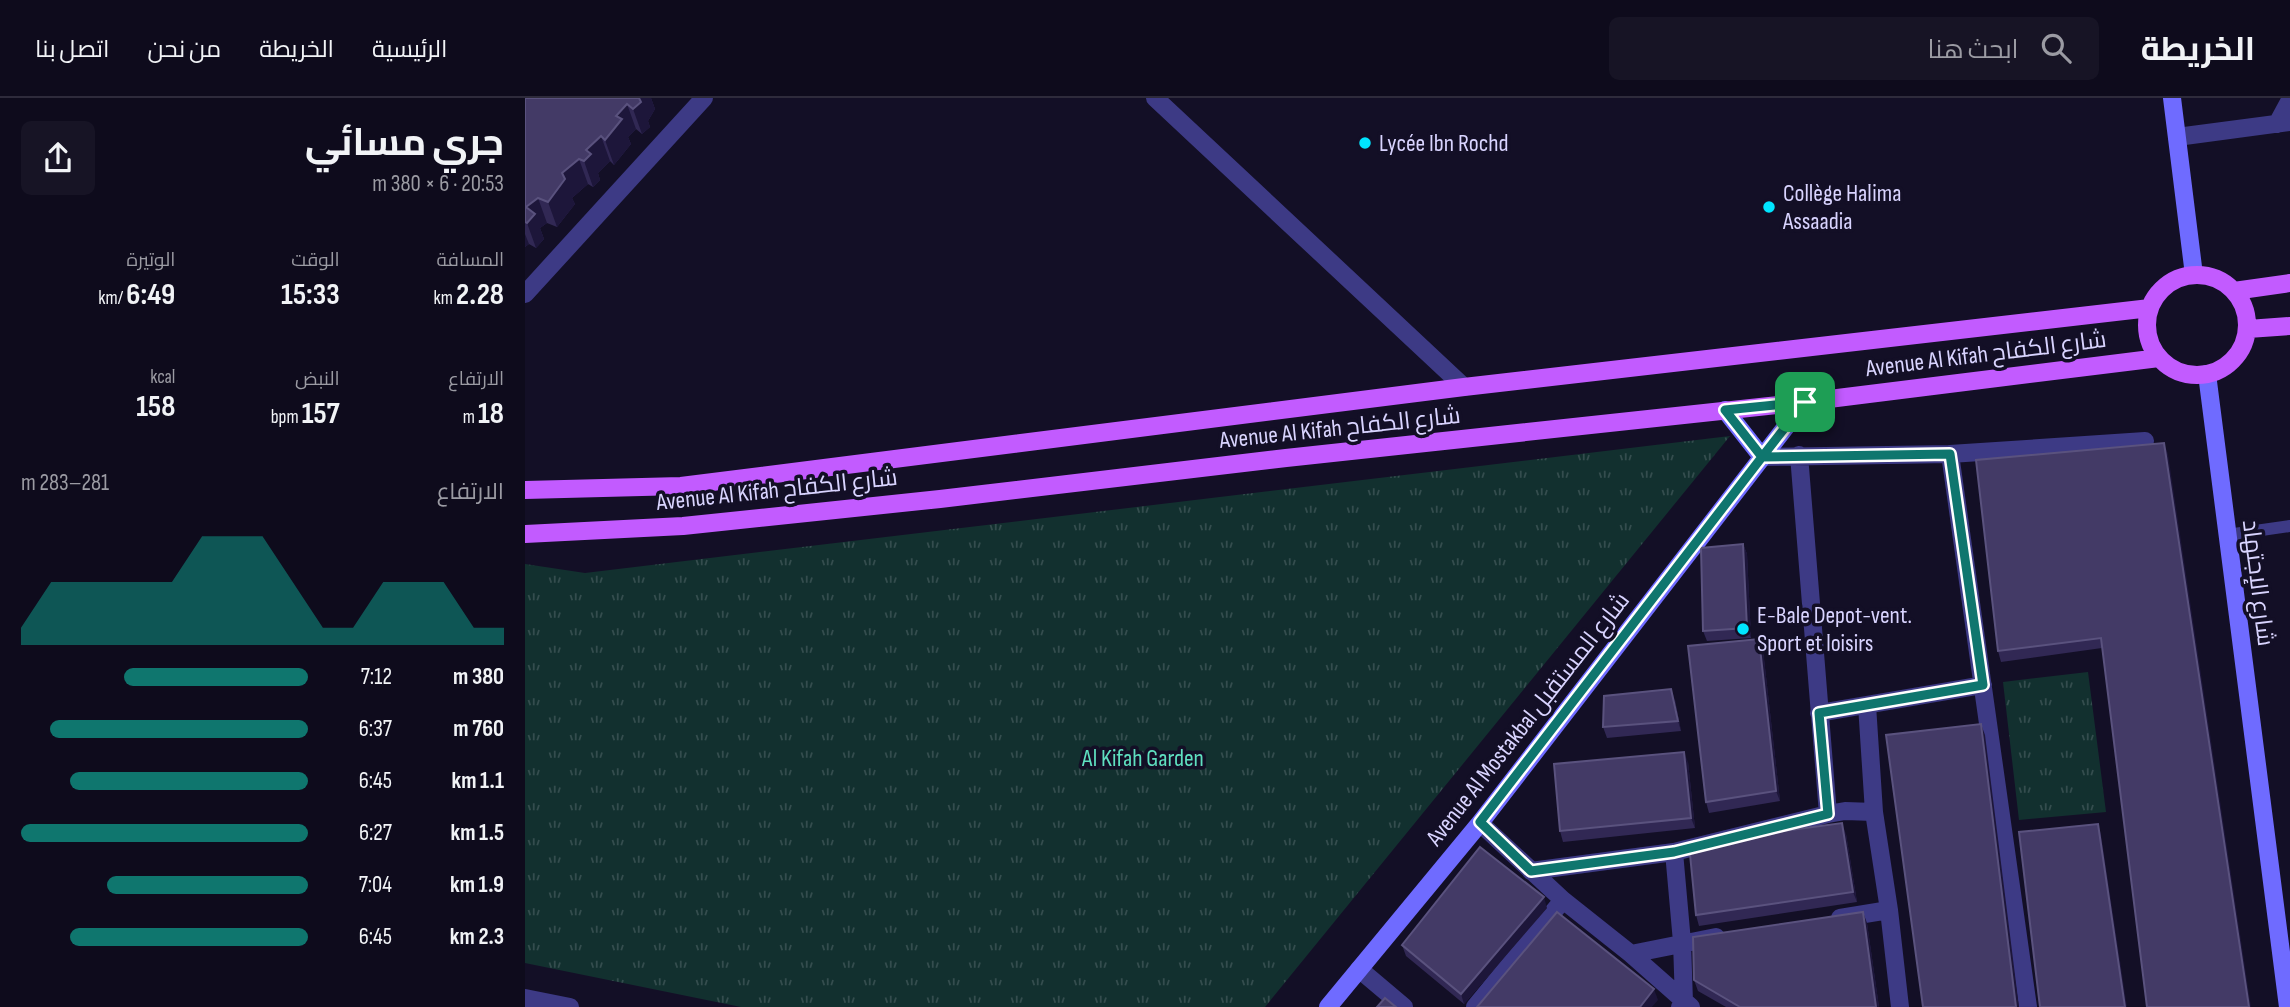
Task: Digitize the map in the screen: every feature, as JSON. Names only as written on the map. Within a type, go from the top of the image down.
[{"type":"main road","points":[[2209,276],[2223,281],[2234,291],[2247,315],[2248,329],[2235,358],[2223,369],[2207,374],[2181,372],[2159,358],[2150,342],[2147,325],[2156,295],[2167,285],[2179,278],[2209,276]]},
{"type":"main road","points":[[2234,291],[2290,283]]},
{"type":"main road","name":"Avenue Al Kifah شارع الكفاح","points":[[525,489],[681,486],[1464,387],[2150,308]]},
{"type":"main road","points":[[2248,329],[2290,326]]},
{"type":"main road","name":"Avenue Al Kifah شارع الكفاح","points":[[525,534],[697,524],[1805,402],[2159,358]]},
{"type":"street","points":[[1156,98],[1464,387]]},
{"type":"street","points":[[2172,98],[2194,275]]},
{"type":"street","points":[[525,294],[701,99]]},
{"type":"street","points":[[2177,137],[2284,123],[2290,100]]},
{"type":"street","name":"شارع الإجتهاد","points":[[2207,374],[2227,534],[2283,923],[2288,1007]]},
{"type":"street","name":"Avenue Al Mostakbal شارع المستقبل","points":[[1328,1007],[1480,822],[1805,402]]},
{"type":"street","points":[[1725,410],[1762,457],[1950,454],[2145,441]]},
{"type":"street","points":[[1950,454],[2028,1007]]},
{"type":"street","points":[[1799,455],[1828,814]]},
{"type":"street","points":[[1819,713],[1983,685]]},
{"type":"street","points":[[1867,705],[1874,811],[1900,1007]]},
{"type":"street","points":[[1531,871],[1674,852],[1828,814],[1874,811]]},
{"type":"street","points":[[1480,822],[1563,900],[1631,954],[1685,1005]]},
{"type":"street","points":[[1674,852],[1685,1005]]},
{"type":"street","points":[[1475,1007],[1563,900]]},
{"type":"street","points":[[1820,921],[1889,910]]},
{"type":"street","points":[[1631,954],[1682,942],[1737,934]]},
{"type":"street","points":[[1359,969],[1404,1007]]},
{"type":"street","points":[[525,998],[570,1007]]},
{"type":"lane","points":[[2227,534],[2290,526]]},
{"type":"green space","name":"Al Kifah Garden","points":[[1730,436],[1265,1007],[741,1007],[525,963],[525,564],[585,573]]},
{"type":"green space","points":[[2088,672],[2106,812],[2019,820],[2003,682]]},
{"type":"building","points":[[525,98],[639,98],[641,102],[633,109],[627,104],[616,116],[622,119],[605,140],[601,136],[586,150],[591,154],[584,161],[579,159],[562,173],[565,179],[548,202],[538,198],[526,207],[535,214],[527,223],[525,222]]},
{"type":"building","points":[[2164,443],[2249,1007],[2147,1007],[2101,638],[1998,651],[1976,460]]},
{"type":"building","points":[[1743,544],[1747,628],[1703,631],[1701,548]]},
{"type":"building","points":[[1759,639],[1776,791],[1706,802],[1688,646]]},
{"type":"building","points":[[1671,689],[1678,721],[1603,727],[1604,696]]},
{"type":"building","points":[[1981,724],[2016,1007],[1923,1007],[1886,735]]},
{"type":"building","points":[[1684,752],[1691,818],[1560,831],[1554,764]]},
{"type":"building","points":[[1842,823],[1853,892],[1696,915],[1689,844]]},
{"type":"building","points":[[2098,824],[2125,1007],[2040,1007],[2019,832]]},
{"type":"building","points":[[1480,847],[1544,897],[1461,994],[1402,945]]},
{"type":"building","points":[[1557,912],[1654,989],[1640,1007],[1477,1007]]},
{"type":"building","points":[[1863,912],[1876,1007],[1740,1007],[1694,980],[1693,937]]},
{"type":"building","points":[[1385,998],[1396,1007],[1377,1007]]},
{"type":"place","name":"Lycée Ibn Rochd","points":[[1365,143]]},
{"type":"place","name":"Collège Halima Assaadia","points":[[1769,207]]},
{"type":"place","name":"E-Bale Depot-vent. Sport et loisirs","points":[[1743,629]]},
{"type":"route","points":[[1805,402],[1725,410],[1762,457],[1480,822],[1531,871],[1674,852],[1828,814],[1819,713],[1983,685],[1950,454],[1762,457],[1805,402]]}]
